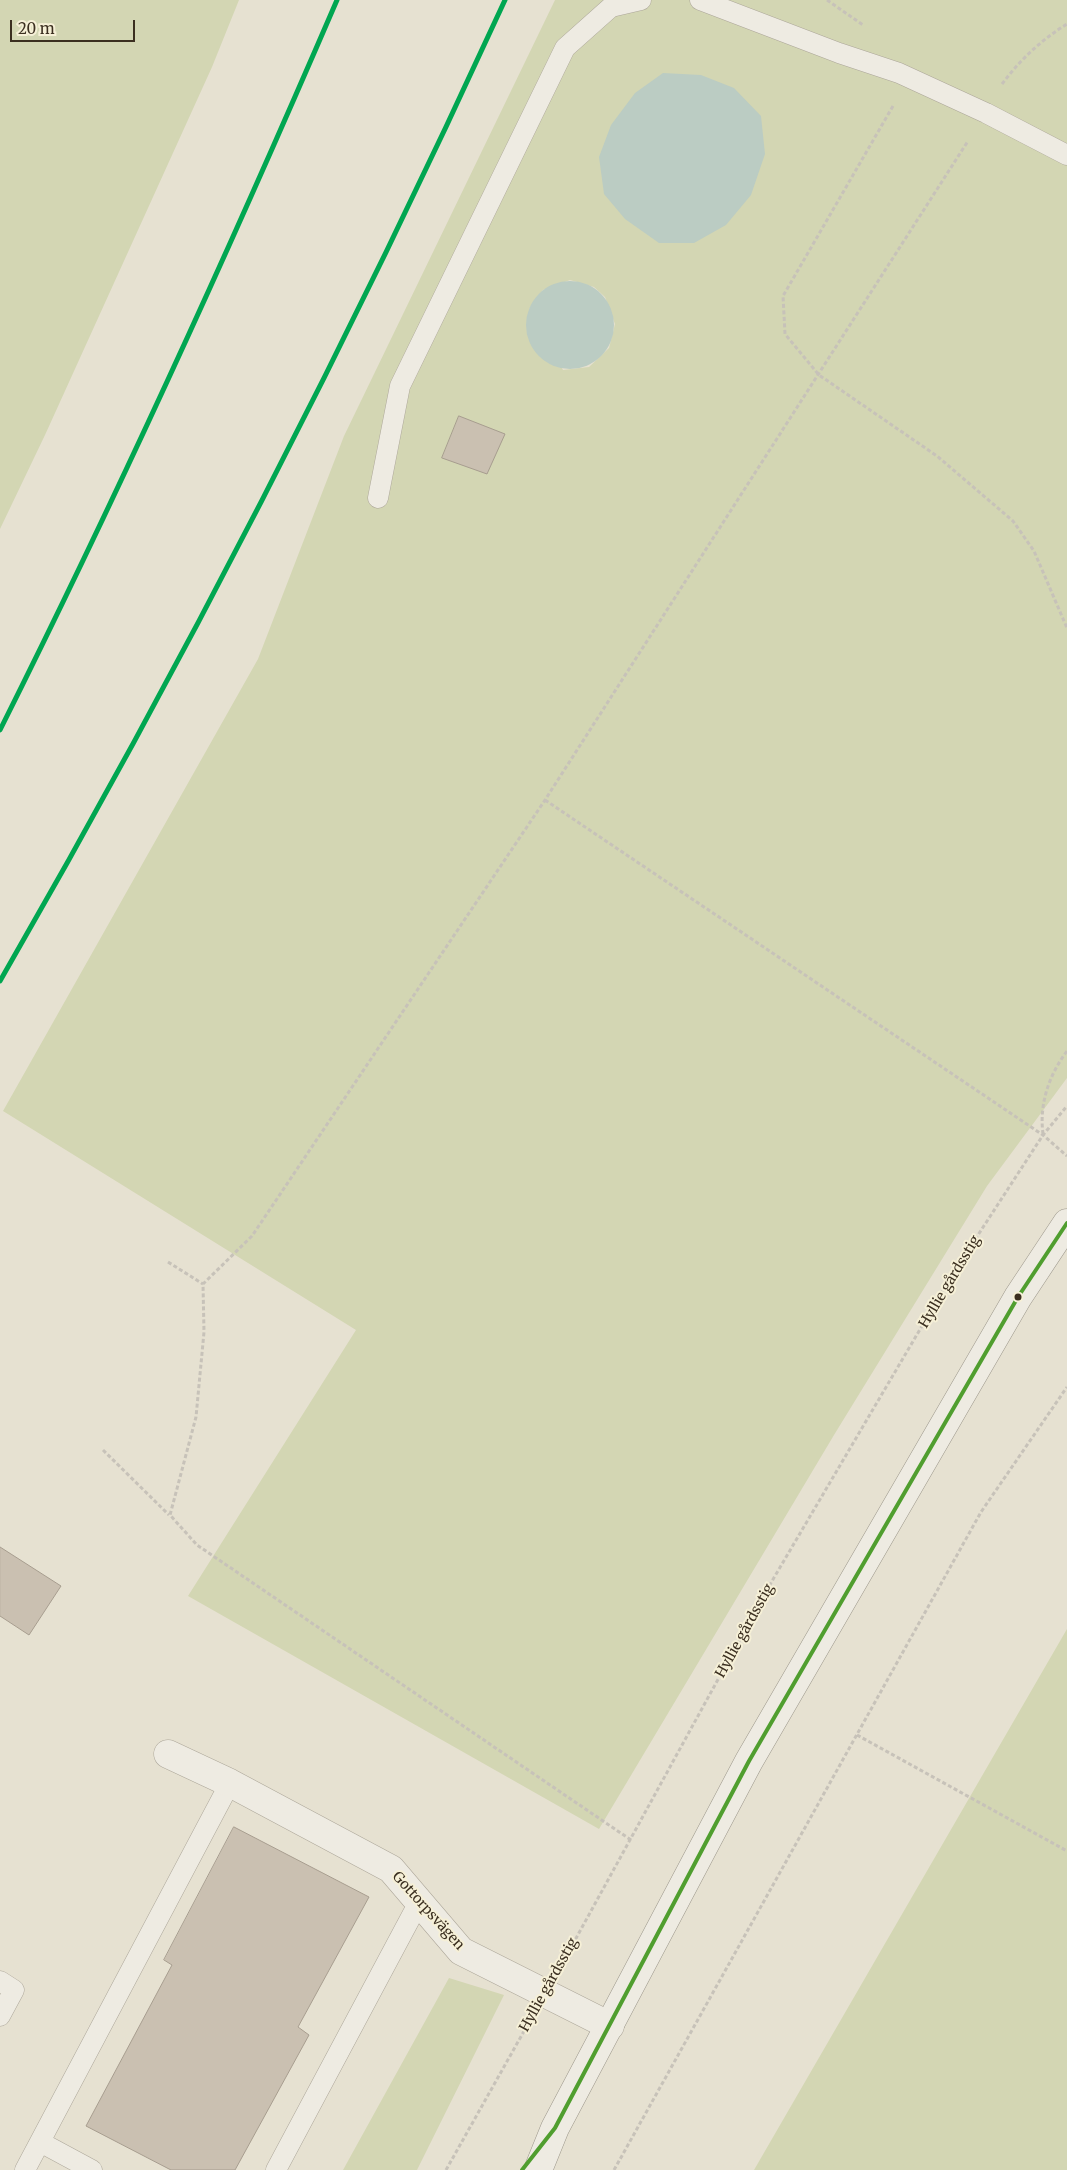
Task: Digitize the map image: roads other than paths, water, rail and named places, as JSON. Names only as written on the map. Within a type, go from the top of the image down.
[{"type":"street","points":[[538,2170],[555,2128],[749,1761],[1018,1297],[1067,1223]]},
{"type":"street","name":"Gottorpsvägen","points":[[168,1754],[230,1783],[390,1869],[460,1950],[610,2026]]},
{"type":"street","points":[[522,2170],[555,2128]]},
{"type":"lane","points":[[378,498],[400,386],[566,48],[611,7],[641,0]]},
{"type":"lane","points":[[700,0],[838,53],[899,74],[986,114],[1067,156]]},
{"type":"lane","points":[[25,2170],[230,1783]]},
{"type":"lane","points":[[276,2170],[419,1902]]},
{"type":"lane","points":[[0,1981],[14,1990],[0,2016]]},
{"type":"lane","points":[[40,2142],[92,2170]]}]
